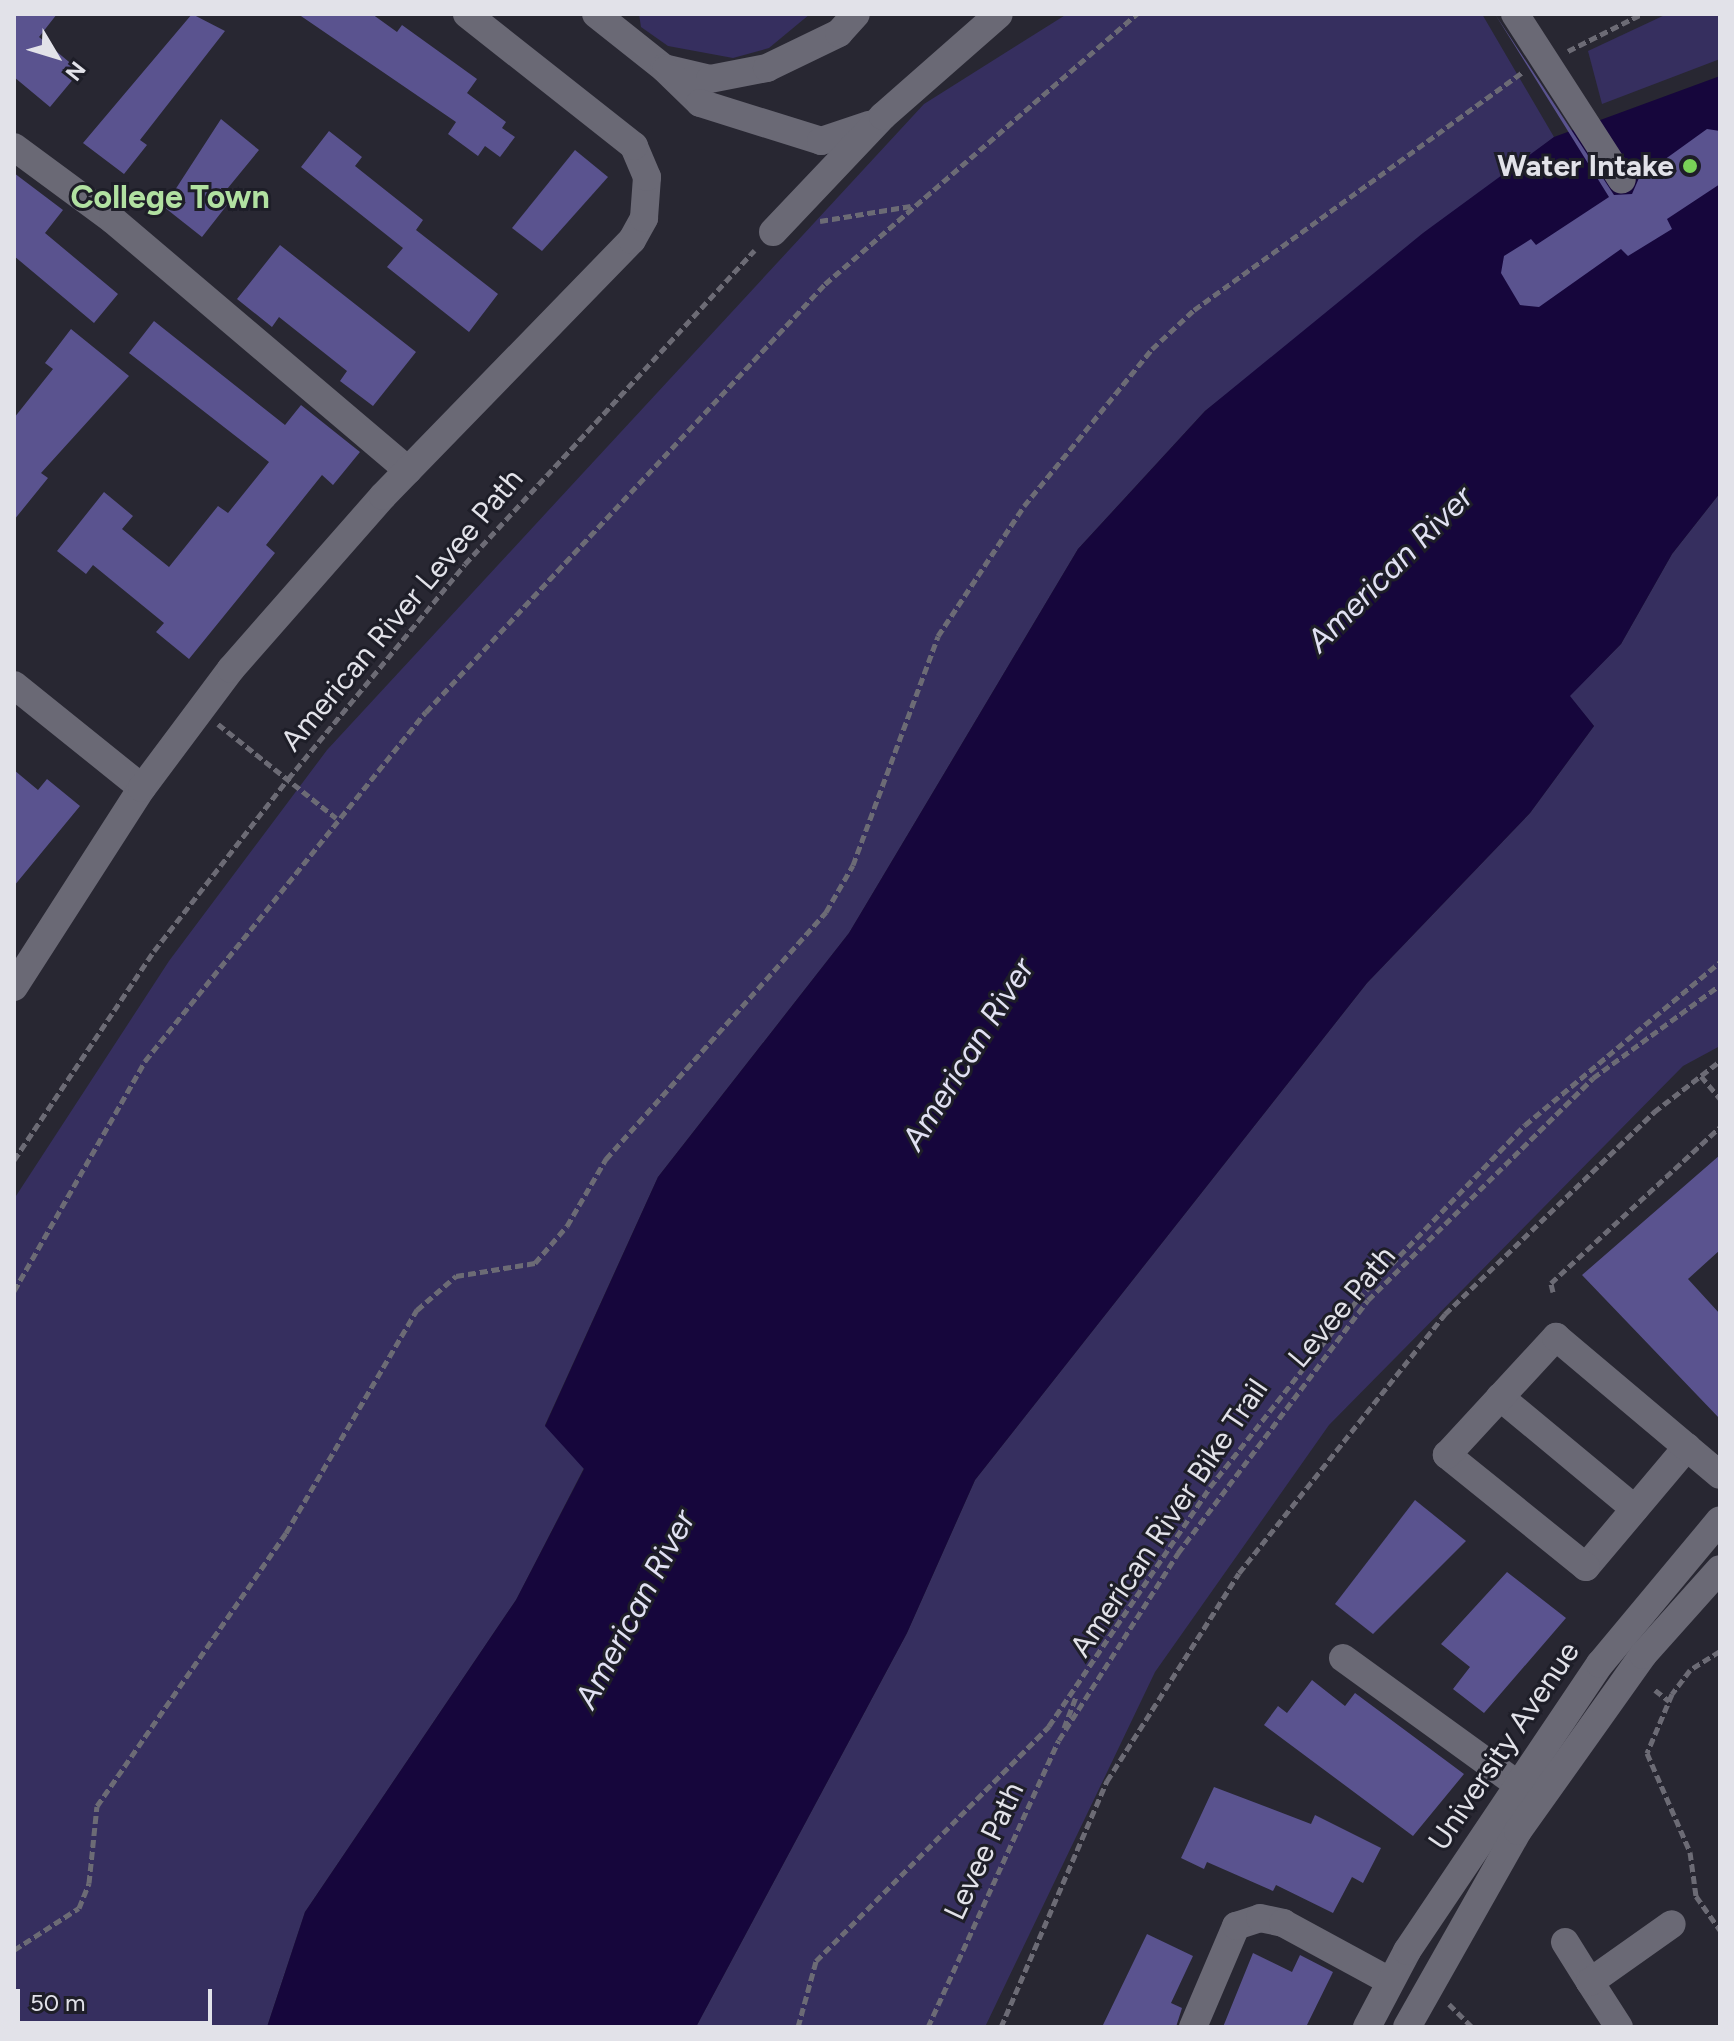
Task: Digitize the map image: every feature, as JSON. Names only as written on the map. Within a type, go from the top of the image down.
[{"type":"street","points":[[14,987],[142,788],[200,709],[408,470],[632,240],[648,201],[642,161],[623,134],[467,14]]},
{"type":"street","points":[[596,14],[664,68],[700,103],[821,141],[854,134],[883,116]]},
{"type":"street","points":[[664,68],[710,79],[767,68],[839,33],[856,14]]},
{"type":"street","points":[[773,232],[883,116],[999,14]]},
{"type":"street","points":[[1515,14],[1622,180]]},
{"type":"street","points":[[14,147],[113,220],[408,470]]},
{"type":"street","points":[[14,685],[142,788]]},
{"type":"street","points":[[1687,1447],[1586,1567],[1447,1455],[1556,1337],[1687,1447],[1720,1475]]},
{"type":"street","points":[[1500,1397],[1635,1509]]},
{"type":"street","name":"University Avenue","points":[[1407,2027],[1528,1792],[1641,1608],[1720,1520]]},
{"type":"street","name":"University Avenue","points":[[1367,2027],[1390,1981],[1528,1792],[1720,1569]]},
{"type":"street","points":[[1343,1658],[1528,1792]]},
{"type":"street","points":[[1193,2027],[1236,1926],[1260,1918],[1283,1923],[1390,1981]]},
{"type":"street","points":[[1590,1982],[1672,1924]]},
{"type":"street","points":[[1565,1942],[1619,2027]]},
{"type":"path","points":[[14,1291],[145,1061],[336,818],[768,340],[912,206],[1137,14]]},
{"type":"path","points":[[1562,53],[1642,14]]},
{"type":"path","points":[[14,1950],[79,1908],[89,1883],[97,1806],[286,1533],[417,1310],[456,1276],[535,1263],[567,1226],[606,1159],[826,912],[853,865],[938,636],[1024,506],[1152,349],[1194,310],[1533,66]]},
{"type":"path","points":[[815,222],[912,206]]},
{"type":"path","name":"American River Levee Path","points":[[14,1160],[154,951],[288,779],[475,553],[773,232]]},
{"type":"path","points":[[200,709],[336,818]]},
{"type":"path","name":"American River Bike Trail","points":[[798,2027],[807,1978],[831,1943],[1003,1776],[1078,1690],[1210,1487],[1358,1299],[1525,1125],[1720,962]]},
{"type":"path","name":"Levee Path","points":[[928,2027],[1059,1740],[1178,1553],[1368,1300],[1593,1078],[1720,985]]},
{"type":"path","points":[[1001,2027],[1107,1781],[1239,1573],[1445,1314],[1720,1061]]},
{"type":"path","points":[[1701,1076],[1720,1099]]},
{"type":"path","points":[[1553,1292],[1551,1283],[1720,1127]]},
{"type":"path","points":[[1720,1651],[1690,1670],[1669,1701],[1649,1741],[1649,1764],[1690,1852],[1696,1896],[1720,1930]]},
{"type":"path","points":[[1059,1740],[1078,1690]]},
{"type":"path","points":[[1655,1690],[1669,1701]]},
{"type":"path","points":[[1448,2004],[1472,2027]]},
{"type":"shaded area","points":[[639,14],[810,14],[769,48],[733,58],[668,46],[641,27]]},
{"type":"shaded area","points":[[1067,14],[1482,14],[1554,137],[1205,411],[1078,549],[849,933],[658,1177],[545,1425],[584,1468],[516,1600],[305,1912],[267,2027],[14,2027],[14,1199],[169,961],[327,750],[924,104]]},
{"type":"shaded area","points":[[1667,14],[1720,14],[1720,59],[1602,104],[1588,51]]},
{"type":"shaded area","points":[[1720,493],[1720,1046],[1683,1066],[1329,1425],[1155,1672],[985,2027],[696,2027],[907,1633],[975,1480],[1367,983],[1530,813],[1594,726],[1569,696],[1621,644],[1672,554]]},
{"type":"water","name":"American River","points":[[1720,76],[1720,493],[1672,554],[1621,644],[1570,696],[1594,726],[1530,813],[1367,983],[975,1480],[907,1633],[696,2027],[267,2027],[305,1912],[516,1600],[584,1469],[545,1426],[658,1177],[849,933],[1078,549],[1205,411],[1423,233],[1554,137]]},
{"type":"building","points":[[14,14],[57,14],[39,37],[80,71],[50,107],[14,77]]},
{"type":"building","points":[[192,14],[225,31],[140,140],[147,145],[124,174],[83,143]]},
{"type":"building","points":[[298,14],[372,14],[397,32],[402,25],[477,79],[467,93],[506,122],[502,128],[515,137],[500,157],[485,146],[478,156],[448,134],[456,122]]},
{"type":"building","name":"Water Intake","points":[[1495,14],[1614,195],[1632,194],[1639,178],[1707,129],[1720,131],[1720,184],[1667,219],[1672,229],[1628,256],[1621,249],[1539,307],[1520,305],[1501,273],[1504,256],[1531,239],[1536,245],[1609,197]]},
{"type":"building","points":[[221,119],[259,150],[223,194],[231,200],[202,237],[164,207]]},
{"type":"building","points":[[329,131],[362,157],[355,166],[423,220],[416,230],[498,294],[469,332],[387,267],[403,248],[301,167]]},
{"type":"building","points":[[575,150],[608,177],[542,251],[512,228]]},
{"type":"building","points":[[14,173],[63,210],[45,233],[118,294],[94,323],[14,256]]},
{"type":"building","points":[[280,245],[416,352],[373,406],[340,381],[347,371],[279,317],[272,327],[237,299]]},
{"type":"building","points":[[154,321],[285,425],[301,405],[360,452],[333,485],[322,475],[266,545],[275,553],[189,659],[156,632],[164,623],[93,565],[86,574],[57,551],[104,492],[133,516],[122,529],[169,567],[218,506],[228,513],[269,462],[129,353]]},
{"type":"building","points":[[71,329],[129,376],[41,473],[48,478],[14,520],[14,418],[53,369],[45,363]]},
{"type":"building","points":[[14,770],[38,790],[47,779],[80,806],[14,886]]},
{"type":"building","points":[[1720,1155],[1720,1250],[1688,1279],[1720,1314],[1720,1419],[1582,1275]]},
{"type":"building","points":[[1415,1500],[1466,1541],[1373,1634],[1335,1604]]},
{"type":"building","points":[[1507,1572],[1566,1618],[1484,1713],[1453,1689],[1470,1667],[1441,1644]]},
{"type":"building","points":[[1312,1680],[1345,1706],[1355,1693],[1464,1774],[1413,1836],[1264,1725],[1278,1706],[1287,1713]]},
{"type":"building","points":[[1214,1787],[1311,1824],[1315,1815],[1381,1848],[1363,1883],[1352,1877],[1333,1913],[1276,1885],[1273,1891],[1207,1862],[1204,1869],[1181,1858]]},
{"type":"building","points":[[1147,1934],[1193,1956],[1171,2003],[1182,2008],[1176,2027],[1102,2027]]},
{"type":"building","points":[[1253,1953],[1292,1972],[1300,1955],[1333,1972],[1306,2027],[1223,2027]]},
{"type":"place","name":"Water Intake","points":[[1690,166]]},
{"type":"district","name":"College Town","points":[[170,197]]}]
